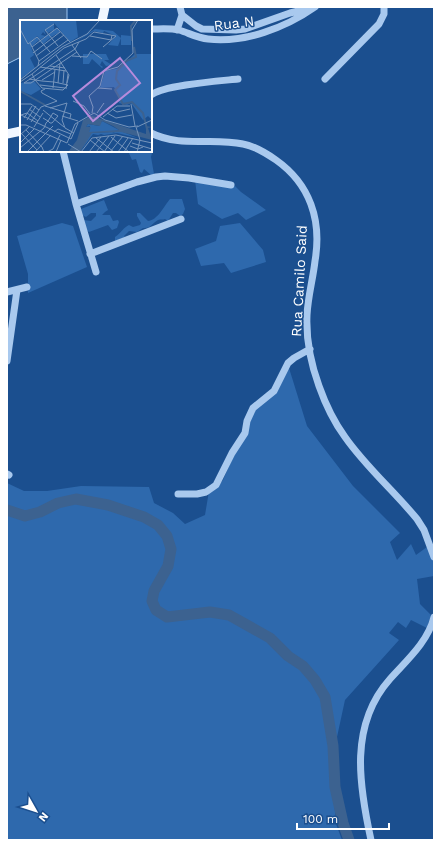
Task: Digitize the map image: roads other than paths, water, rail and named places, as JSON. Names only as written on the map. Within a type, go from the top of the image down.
[{"type":"main road","points":[[102,20],[105,7]]},
{"type":"main road","points":[[7,134],[20,132]]},
{"type":"street","points":[[177,30],[182,15],[180,7]]},
{"type":"street","name":"Rua N","points":[[182,15],[202,29],[236,30],[253,27],[290,13],[315,7]]},
{"type":"street","name":"Rua N","points":[[152,29],[177,30],[192,36],[209,39],[246,37],[284,25],[301,17],[315,7]]},
{"type":"street","points":[[325,79],[379,24],[384,14],[384,7]]},
{"type":"street","points":[[192,36],[196,26]]},
{"type":"street","points":[[253,27],[255,34]]},
{"type":"street","points":[[152,95],[162,90],[238,79]]},
{"type":"street","name":"Rua Camilo Said","points":[[152,132],[178,141],[230,142],[253,147],[279,162],[289,170],[302,186],[312,205],[315,215],[317,235],[316,260],[311,282],[307,316],[310,349],[314,372],[319,387],[344,436],[412,513],[424,530],[432,547],[434,557]]},
{"type":"street","points":[[64,152],[76,204],[96,272]]},
{"type":"street","points":[[76,204],[137,182],[156,177],[165,176],[189,178],[231,185]]},
{"type":"street","points":[[90,254],[181,219]]},
{"type":"street","points":[[7,292],[27,287]]},
{"type":"street","points":[[7,361],[17,290]]},
{"type":"street","points":[[178,494],[198,494],[206,492],[216,485],[232,453],[246,433],[247,421],[253,408],[274,391],[288,363],[310,349]]},
{"type":"street","points":[[371,840],[361,783],[362,734],[378,696],[388,681],[422,643],[434,617]]},
{"type":"waterway","points":[[7,510],[25,516],[40,512],[58,503],[76,499],[108,505],[144,517],[158,525],[167,536],[171,549],[168,566],[154,591],[152,601],[156,610],[167,617],[210,612],[229,615],[270,638],[288,656],[303,666],[315,680],[325,697],[333,746],[335,787],[343,823],[349,840]]}]
